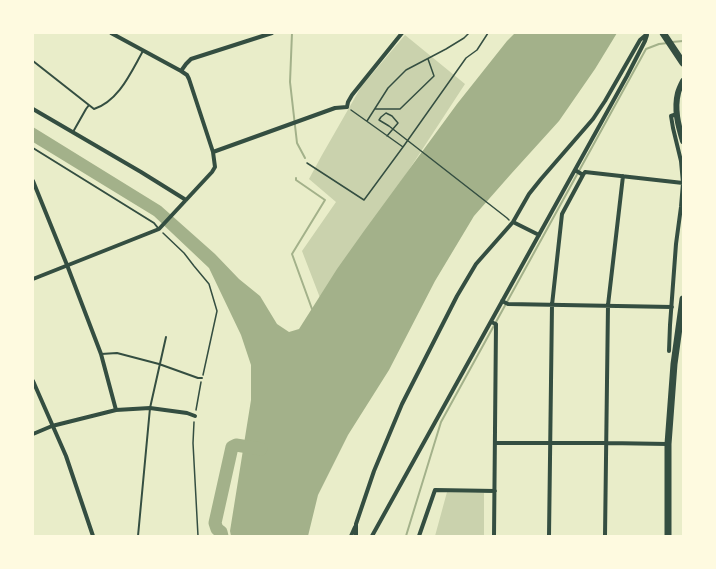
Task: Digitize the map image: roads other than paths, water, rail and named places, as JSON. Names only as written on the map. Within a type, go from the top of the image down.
[{"type":"highway","points":[[663,33],[683,63]]},
{"type":"highway","points":[[668,536],[668,444],[674,364],[683,299]]},
{"type":"main road","points":[[683,81],[678,93],[677,102],[677,123],[683,141]]},
{"type":"street","points":[[33,279],[159,229],[215,167],[214,152],[187,75],[111,33]]},
{"type":"street","points":[[181,71],[191,59],[272,33]]},
{"type":"street","points":[[214,152],[335,108],[348,107],[348,102],[352,95],[402,33]]},
{"type":"street","points":[[372,536],[505,302],[539,236],[646,41],[647,34]]},
{"type":"street","points":[[351,536],[384,444],[402,404],[457,296],[472,270],[513,222],[529,194],[541,179],[593,120],[605,102],[640,40],[647,34]]},
{"type":"street","points":[[33,109],[141,172],[184,201]]},
{"type":"street","points":[[669,351],[676,244],[681,208],[682,183],[681,161],[672,128],[671,116],[677,114]]},
{"type":"street","points":[[575,171],[582,174],[585,172],[682,183]]},
{"type":"street","points":[[549,536],[552,305],[562,214],[582,174]]},
{"type":"street","points":[[605,536],[608,305],[623,176]]},
{"type":"street","points":[[33,180],[101,354],[116,410]]},
{"type":"street","points":[[513,222],[539,236]]},
{"type":"street","points":[[505,302],[552,305],[672,307]]},
{"type":"street","points":[[493,323],[495,443],[494,536]]},
{"type":"street","points":[[33,381],[66,456],[93,536]]},
{"type":"street","points":[[33,434],[52,426],[116,410],[150,408],[187,413],[195,416]]},
{"type":"street","points":[[495,443],[668,444]]},
{"type":"street","points":[[419,536],[435,490],[495,491]]},
{"type":"street","points":[[356,524],[356,536]]},
{"type":"lane","points":[[33,61],[94,109],[101,106],[116,94],[123,85],[143,50]]},
{"type":"lane","points":[[73,133],[89,105]]},
{"type":"lane","points":[[33,148],[154,223],[159,229]]},
{"type":"lane","points":[[138,536],[150,408],[166,337]]},
{"type":"lane","points":[[101,354],[117,353],[160,364],[198,378],[202,378]]},
{"type":"waterway","points":[[292,33],[290,82],[297,143],[305,158]]},
{"type":"waterway","points":[[672,42],[683,41]]},
{"type":"waterway","points":[[406,536],[441,422],[646,49],[659,44],[668,43]]},
{"type":"waterway","points":[[296,178],[296,180],[325,200],[292,254],[312,309]]},
{"type":"waterway","points":[[222,536],[215,523],[232,447],[236,445],[261,449]]}]
